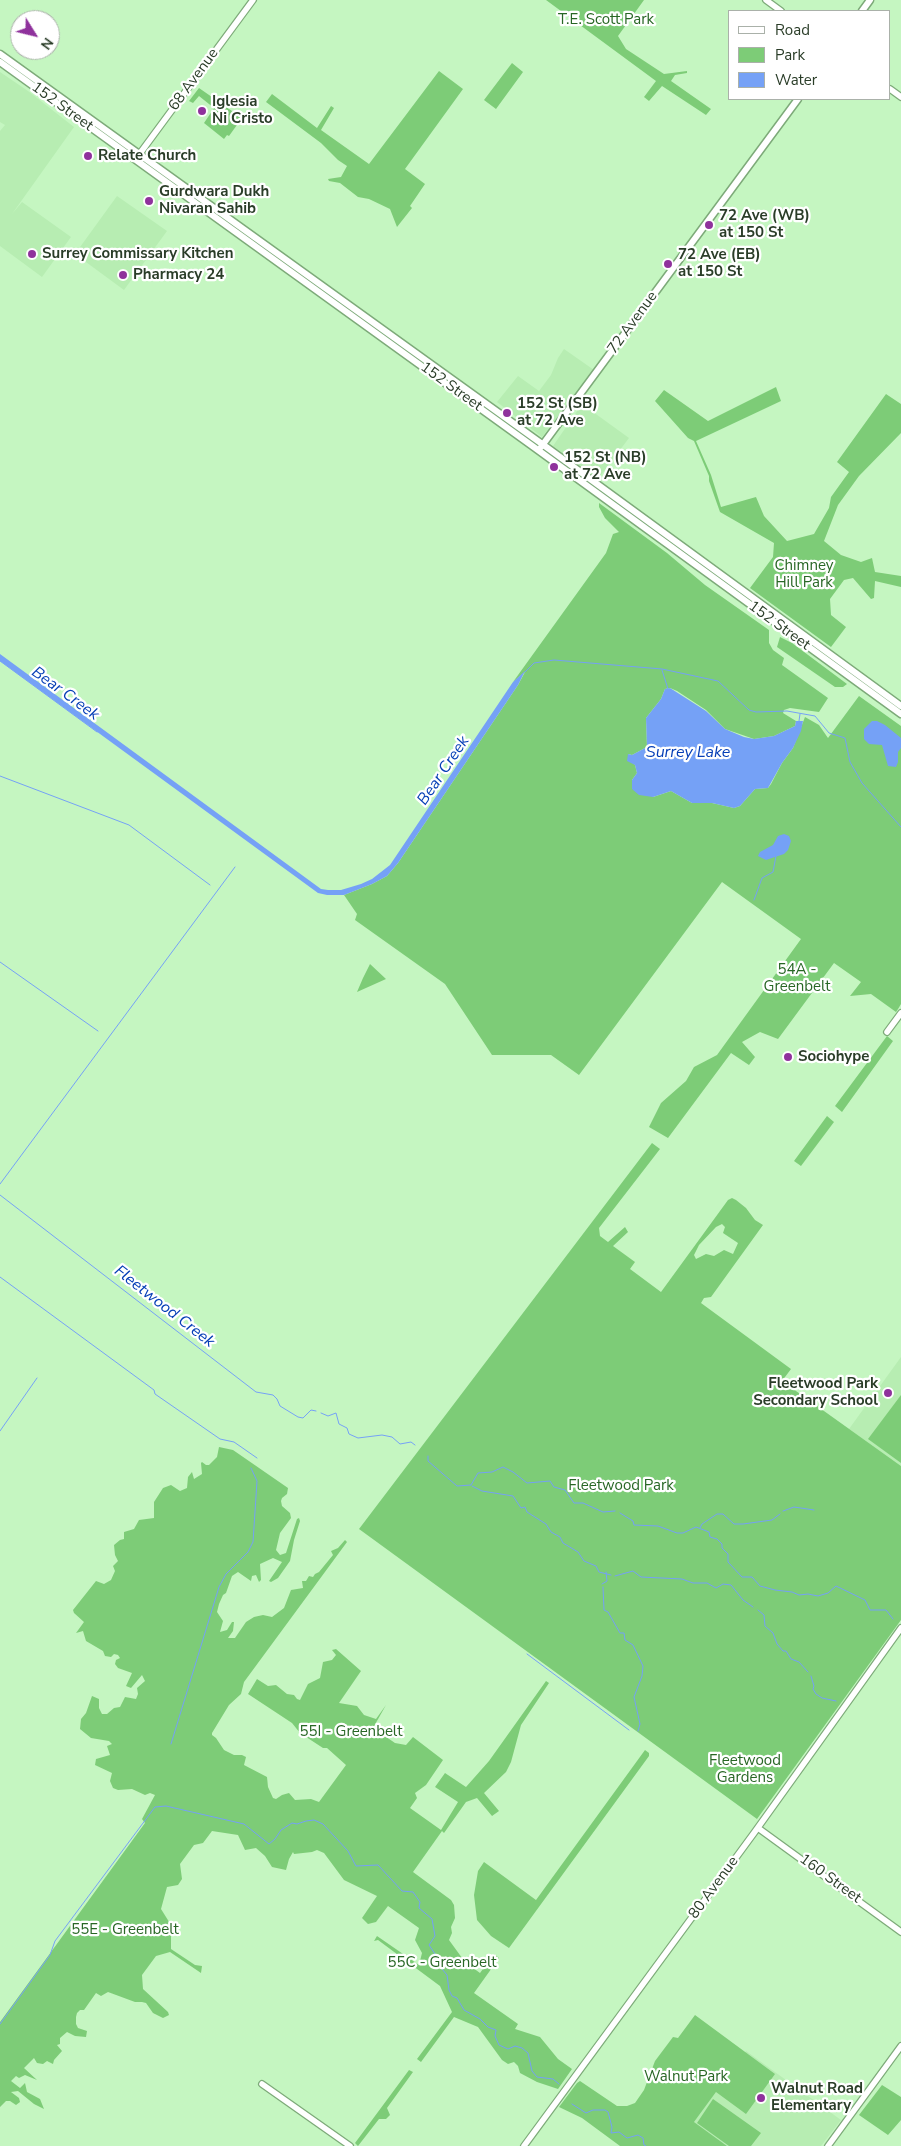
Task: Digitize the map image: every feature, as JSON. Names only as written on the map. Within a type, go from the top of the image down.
[{"type":"main road","name":"152 Street","points":[[0,54],[137,158],[901,714]]},
{"type":"main road","name":"152 Street","points":[[0,62],[543,444],[901,706]]},
{"type":"main road","name":"72 Avenue","points":[[538,450],[797,100]]},
{"type":"main road","points":[[364,324],[389,338],[394,338]]},
{"type":"street","name":"68 Avenue","points":[[137,158],[253,0]]},
{"type":"street","points":[[766,0],[780,10]]},
{"type":"street","points":[[887,1032],[901,1013]]},
{"type":"street","name":"80 Avenue","points":[[524,2146],[758,1828],[901,1628]]},
{"type":"street","name":"160 Street","points":[[758,1828],[901,1932]]},
{"type":"street","points":[[828,2146],[901,2046]]},
{"type":"street","points":[[262,2084],[350,2146]]},
{"type":"shaded area","points":[[0,72],[74,127],[12,214],[22,202],[71,237],[42,277],[0,246],[0,131],[5,125],[0,122]]},
{"type":"shaded area","points":[[117,196],[167,231],[124,290],[75,254]]},
{"type":"shaded area","points":[[564,349],[594,370],[542,437],[497,402],[518,376],[539,391],[551,375]]},
{"type":"shaded area","points":[[582,404],[629,438],[598,479],[553,446]]},
{"type":"shaded area","name":"Fleetwood Park Secondary School","points":[[901,1357],[901,1466],[849,1429]]},
{"type":"shaded area","name":"Walnut Road Elementary","points":[[746,2051],[841,2120],[821,2146],[727,2146],[694,2122]]},
{"type":"green space","name":"T.E. Scott Park","points":[[546,0],[644,0],[618,36],[626,49],[664,74],[687,71],[687,73],[675,75],[671,81],[711,109],[706,115],[662,86],[649,101],[644,97],[656,81]]},
{"type":"green space","points":[[512,63],[523,72],[496,109],[484,100]]},
{"type":"green space","points":[[439,71],[463,89],[405,169],[425,184],[410,206],[412,208],[397,227],[390,209],[369,199],[358,197],[340,183],[329,181],[328,179],[341,177],[347,166],[321,143],[266,102],[272,94],[317,128],[331,106],[334,108],[321,130],[369,164]]},
{"type":"green space","points":[[199,88],[242,118],[229,136],[227,135],[224,139],[204,123],[214,108],[199,96],[193,103],[189,101]]},
{"type":"green space","name":"Chimney Hill Park","points":[[776,387],[781,401],[696,441],[711,475],[721,507],[756,497],[764,516],[787,541],[814,534],[829,508],[831,497],[849,472],[837,462],[886,394],[901,404],[901,433],[859,476],[838,505],[824,541],[841,555],[861,562],[872,558],[875,572],[901,576],[901,587],[875,581],[874,598],[871,599],[853,578],[844,580],[830,599],[831,615],[846,627],[831,647],[750,588],[773,557],[774,543],[720,512],[709,476],[694,441],[688,438],[655,401],[664,390],[708,421]]},
{"type":"green space","name":"54A - Greenbelt","points":[[599,503],[667,553],[705,585],[769,630],[769,643],[773,650],[784,658],[782,665],[828,698],[819,712],[790,708],[784,710],[783,713],[796,721],[795,726],[774,736],[754,739],[725,729],[706,710],[677,691],[670,688],[665,689],[661,699],[646,718],[647,747],[632,755],[628,754],[635,765],[637,773],[632,780],[653,797],[671,791],[692,803],[712,803],[734,808],[740,806],[755,789],[768,788],[771,784],[782,763],[793,748],[805,717],[819,725],[828,738],[859,696],[901,726],[901,1004],[896,1012],[871,994],[850,996],[861,982],[834,963],[778,1039],[760,1032],[742,1042],[755,1057],[749,1065],[731,1053],[668,1138],[649,1127],[661,1103],[686,1081],[694,1067],[717,1055],[801,939],[722,882],[579,1075],[551,1055],[492,1055],[445,984],[355,920],[357,914],[344,895],[387,876],[398,863],[525,672],[513,682],[606,553],[613,534],[619,532],[605,518]]},
{"type":"green space","points":[[780,637],[792,643],[847,684],[843,687],[835,687],[777,647]]},
{"type":"green space","points":[[370,964],[386,979],[357,992],[363,978]]},
{"type":"green space","points":[[887,1036],[893,1041],[842,1112],[835,1106]]},
{"type":"green space","points":[[827,1116],[834,1122],[801,1166],[794,1161]]},
{"type":"green space","name":"Fleetwood Park","points":[[652,1143],[660,1149],[599,1228],[600,1236],[608,1242],[625,1227],[628,1232],[613,1246],[635,1262],[630,1269],[661,1292],[728,1200],[732,1198],[736,1200],[746,1208],[755,1220],[763,1225],[711,1297],[704,1298],[701,1303],[791,1369],[782,1381],[901,1466],[901,1620],[757,1819],[359,1529]],"holes":[[[722,1224],[725,1227],[723,1233],[738,1243],[733,1254],[724,1250],[714,1256],[706,1254],[696,1259],[694,1255],[699,1245],[716,1227]]]},
{"type":"green space","points":[[901,1395],[901,1463],[868,1439]]},
{"type":"green space","points":[[219,1447],[233,1450],[288,1488],[287,1494],[281,1501],[282,1506],[290,1513],[291,1518],[280,1533],[276,1550],[280,1555],[286,1553],[297,1519],[299,1518],[300,1521],[290,1561],[278,1578],[271,1582],[269,1581],[282,1562],[273,1558],[260,1564],[261,1580],[259,1582],[256,1575],[252,1576],[251,1581],[238,1572],[232,1576],[217,1612],[223,1621],[220,1632],[227,1630],[232,1622],[234,1622],[233,1631],[228,1638],[235,1638],[246,1622],[254,1617],[263,1615],[272,1617],[284,1608],[291,1590],[303,1588],[302,1581],[306,1581],[309,1576],[313,1577],[319,1572],[333,1555],[331,1551],[338,1548],[345,1540],[347,1542],[244,1682],[241,1694],[229,1705],[212,1733],[224,1750],[234,1755],[246,1757],[244,1765],[267,1777],[268,1787],[273,1798],[276,1799],[289,1793],[295,1800],[311,1799],[319,1802],[346,1765],[327,1748],[323,1748],[300,1733],[292,1723],[248,1694],[257,1679],[268,1686],[276,1685],[287,1694],[294,1695],[300,1700],[308,1684],[320,1678],[323,1662],[332,1660],[336,1655],[332,1650],[336,1649],[361,1671],[339,1703],[357,1706],[364,1715],[376,1719],[386,1705],[373,1728],[395,1743],[406,1745],[413,1737],[443,1760],[426,1785],[415,1793],[417,1798],[410,1808],[441,1830],[458,1802],[435,1787],[445,1773],[466,1787],[489,1761],[546,1681],[549,1683],[521,1725],[511,1762],[506,1772],[484,1793],[499,1811],[492,1816],[477,1798],[466,1802],[444,1833],[442,1831],[413,1872],[451,1900],[454,1905],[455,1918],[449,1940],[465,1962],[480,1973],[494,1954],[499,1958],[474,1993],[518,2024],[515,2029],[540,2037],[558,2059],[572,2069],[558,2089],[537,2082],[520,2073],[518,2066],[514,2062],[508,2064],[502,2060],[478,2027],[454,2017],[421,2062],[417,2059],[452,2012],[440,1986],[378,1940],[374,1941],[377,1936],[419,1965],[422,1953],[415,1940],[419,1928],[388,1906],[376,1922],[368,1924],[362,1918],[377,1896],[344,1880],[324,1853],[317,1850],[294,1854],[293,1852],[286,1870],[272,1867],[265,1856],[256,1848],[245,1850],[238,1835],[212,1831],[203,1843],[194,1845],[180,1864],[182,1879],[178,1885],[167,1887],[161,1909],[171,1925],[171,1949],[195,1965],[202,1966],[201,1973],[170,1952],[156,1956],[142,1975],[143,1989],[169,2015],[163,2018],[153,2013],[146,2003],[135,2002],[108,1992],[101,1996],[96,1993],[84,2010],[80,2010],[77,2013],[76,2017],[78,2028],[87,2031],[86,2037],[75,2036],[67,2032],[60,2038],[60,2044],[57,2045],[62,2051],[53,2064],[47,2061],[43,2064],[37,2063],[34,2058],[24,2068],[37,2080],[25,2075],[19,2078],[16,2076],[11,2081],[20,2088],[25,2083],[27,2092],[40,2099],[44,2109],[34,2104],[18,2091],[11,2092],[19,2098],[20,2102],[16,2105],[6,2101],[0,2107],[0,2022],[145,1823],[142,1819],[155,1795],[150,1793],[145,1795],[132,1789],[118,1790],[113,1788],[110,1781],[112,1773],[95,1765],[96,1759],[110,1755],[107,1746],[112,1744],[109,1741],[91,1738],[80,1729],[81,1719],[86,1713],[92,1696],[99,1699],[99,1708],[102,1714],[107,1714],[114,1708],[120,1707],[125,1697],[136,1699],[138,1694],[137,1688],[145,1681],[142,1675],[131,1688],[126,1686],[132,1673],[118,1668],[115,1664],[116,1660],[120,1658],[118,1655],[105,1656],[103,1651],[86,1641],[83,1631],[76,1633],[84,1622],[73,1610],[96,1581],[104,1584],[111,1580],[115,1571],[113,1566],[118,1561],[114,1545],[124,1539],[124,1532],[134,1529],[139,1520],[154,1518],[154,1502],[163,1488],[171,1485],[180,1491],[187,1488],[188,1477],[192,1472],[194,1479],[202,1474],[201,1463],[209,1465],[217,1457]]},
{"type":"green space","points":[[645,1750],[649,1753],[649,1756],[509,1948],[491,1936],[477,1920],[474,1895],[478,1871],[484,1862],[536,1900]]},
{"type":"green space","name":"Walnut Park","points":[[695,2015],[775,2074],[746,2114],[716,2092],[694,2122],[727,2146],[620,2146],[582,2118],[559,2107],[580,2081],[617,2106],[627,2106],[635,2103],[644,2090],[655,2061],[673,2037],[678,2038]]},
{"type":"green space","points":[[409,2070],[413,2072],[387,2108],[390,2115],[386,2119],[379,2119],[358,2146],[355,2143]]},
{"type":"green space","points":[[882,2085],[901,2097],[901,2120],[888,2135],[859,2115]]},
{"type":"green space","points":[[713,2099],[761,2133],[751,2146],[729,2146],[697,2123]]},
{"type":"water","points":[[0,654],[321,889],[328,890],[341,890],[361,884],[372,879],[390,865],[513,682],[525,671],[518,685],[398,863],[387,876],[344,895],[327,895],[318,893],[0,661]]},
{"type":"water","name":"Surrey Lake","points":[[670,688],[706,711],[725,729],[744,737],[754,739],[774,736],[795,726],[796,721],[803,721],[801,731],[793,748],[768,788],[755,789],[740,806],[734,808],[712,803],[692,803],[671,791],[653,797],[639,795],[632,789],[632,780],[637,773],[635,765],[627,761],[628,754],[632,755],[647,747],[646,718],[661,699],[665,689]]},
{"type":"water","points":[[872,721],[885,725],[901,738],[901,748],[898,752],[896,767],[888,766],[882,745],[869,744],[864,739],[864,729]]},
{"type":"water","points":[[784,834],[789,836],[791,841],[788,850],[784,854],[766,860],[758,856],[760,852],[773,845],[778,836]]},
{"type":"waterway","name":"Bear Creek","points":[[525,672],[534,663],[554,660],[662,669],[718,681],[749,710],[756,712],[787,711],[815,716],[829,733],[845,738],[850,762],[862,783],[901,827]]},
{"type":"waterway","name":"Bear Creek","points":[[0,661],[97,732]]},
{"type":"waterway","points":[[662,670],[668,689]]},
{"type":"waterway","points":[[799,721],[800,714]]},
{"type":"waterway","points":[[0,776],[129,825],[210,885]]},
{"type":"waterway","points":[[754,900],[762,878],[773,872],[776,856]]},
{"type":"waterway","points":[[0,1184],[235,867]]},
{"type":"waterway","points":[[0,962],[98,1031]]},
{"type":"waterway","name":"Fleetwood Creek","points":[[0,1195],[256,1392],[273,1395],[280,1406],[298,1417],[303,1418],[311,1410],[316,1411]]},
{"type":"waterway","points":[[0,1277],[154,1390],[155,1394],[220,1439],[234,1442],[257,1458]]},
{"type":"waterway","points":[[0,1431],[37,1378]]},
{"type":"waterway","name":"Fleetwood Creek","points":[[321,1413],[328,1416],[336,1413],[339,1424],[347,1428],[349,1434],[358,1438],[382,1435],[392,1437],[400,1444],[411,1442],[415,1445]]},
{"type":"waterway","name":"Fleetwood Creek","points":[[428,1456],[428,1461],[457,1486],[471,1485],[478,1473],[492,1472],[503,1467],[527,1483],[550,1481],[554,1487],[565,1490],[574,1503],[583,1503],[603,1512],[615,1511]]},
{"type":"waterway","points":[[171,1744],[219,1587],[226,1574],[248,1552],[253,1542],[257,1481],[251,1468]]},
{"type":"waterway","points":[[472,1486],[482,1491],[513,1496],[521,1508],[525,1507],[527,1512],[546,1524],[551,1532],[560,1537],[563,1543],[578,1552],[584,1561],[596,1566],[599,1572],[611,1575]]},
{"type":"waterway","points":[[783,1511],[794,1507],[814,1510]]},
{"type":"waterway","name":"Fleetwood Creek","points":[[620,1513],[633,1521],[634,1525],[658,1526],[677,1533],[683,1533],[696,1527],[709,1532],[710,1537],[717,1539],[722,1544],[722,1548],[728,1554],[728,1562],[742,1577],[752,1577],[760,1586],[799,1595],[818,1596],[828,1593],[836,1586],[865,1600],[870,1610],[886,1610],[893,1619]]},
{"type":"waterway","points":[[700,1528],[702,1524],[717,1514],[723,1514],[734,1524],[772,1520],[780,1514]]},
{"type":"waterway","points":[[615,1576],[633,1571],[641,1577],[682,1579],[693,1583],[707,1583],[716,1588],[723,1584],[731,1585],[743,1600],[753,1607]]},
{"type":"waterway","points":[[602,1584],[607,1581],[606,1572]]},
{"type":"waterway","points":[[603,1587],[604,1610],[608,1612],[620,1633],[624,1633],[625,1640],[633,1645],[643,1666],[642,1676],[634,1697],[640,1724],[638,1731]]},
{"type":"waterway","points":[[758,1610],[764,1615],[765,1626],[773,1633],[777,1644],[783,1651],[786,1651],[791,1659],[799,1662],[808,1672]]},
{"type":"waterway","points":[[527,1654],[629,1730]]},
{"type":"waterway","points":[[811,1676],[813,1689],[816,1694],[822,1698],[836,1701]]},
{"type":"waterway","points":[[0,2024],[50,1955],[55,1941],[155,1807],[166,1806],[244,1824],[269,1844],[281,1830],[292,1823],[297,1824],[314,1820],[323,1824],[348,1851],[356,1866],[378,1865],[402,1891],[413,1892],[420,1902],[419,1908],[432,1919],[435,1936],[429,1945],[447,1975],[449,1990],[452,1996],[457,1998],[464,2010],[480,2019],[488,2027],[496,2030],[495,2036],[499,2045],[508,2049],[515,2046],[522,2048],[528,2053],[532,2071],[537,2077],[553,2079],[559,2084]]},
{"type":"waterway","points":[[572,2104],[586,2113],[593,2110],[605,2110],[608,2112],[612,2127],[611,2133],[619,2132],[627,2138],[638,2135],[643,2138],[644,2145],[646,2146]]},
{"type":"place","name":"Iglesia Ni Cristo","points":[[202,111]]},
{"type":"place","name":"Relate Church","points":[[88,156]]},
{"type":"place","name":"Gurdwara Dukh Nivaran Sahib","points":[[149,201]]},
{"type":"place","name":"72 Ave (WB) at 150 St","points":[[709,225]]},
{"type":"place","name":"Surrey Commissary Kitchen","points":[[32,254]]},
{"type":"place","name":"72 Ave (EB) at 150 St","points":[[668,264]]},
{"type":"place","name":"Pharmacy 24","points":[[123,275]]},
{"type":"place","name":"152 St (SB) at 72 Ave","points":[[507,413]]},
{"type":"place","name":"152 St (NB) at 72 Ave","points":[[554,467]]},
{"type":"place","name":"Sociohype","points":[[788,1057]]},
{"type":"place","name":"Fleetwood Park Secondary School","points":[[888,1393]]},
{"type":"place","name":"Walnut Road Elementary","points":[[761,2098]]},
{"type":"park label","name":"55I - Greenbelt","points":[[351,1732]]},
{"type":"park label","name":"Fleetwood Gardens","points":[[745,1770]]},
{"type":"park label","name":"55E - Greenbelt","points":[[125,1930]]},
{"type":"park label","name":"55C - Greenbelt","points":[[442,1963]]}]
